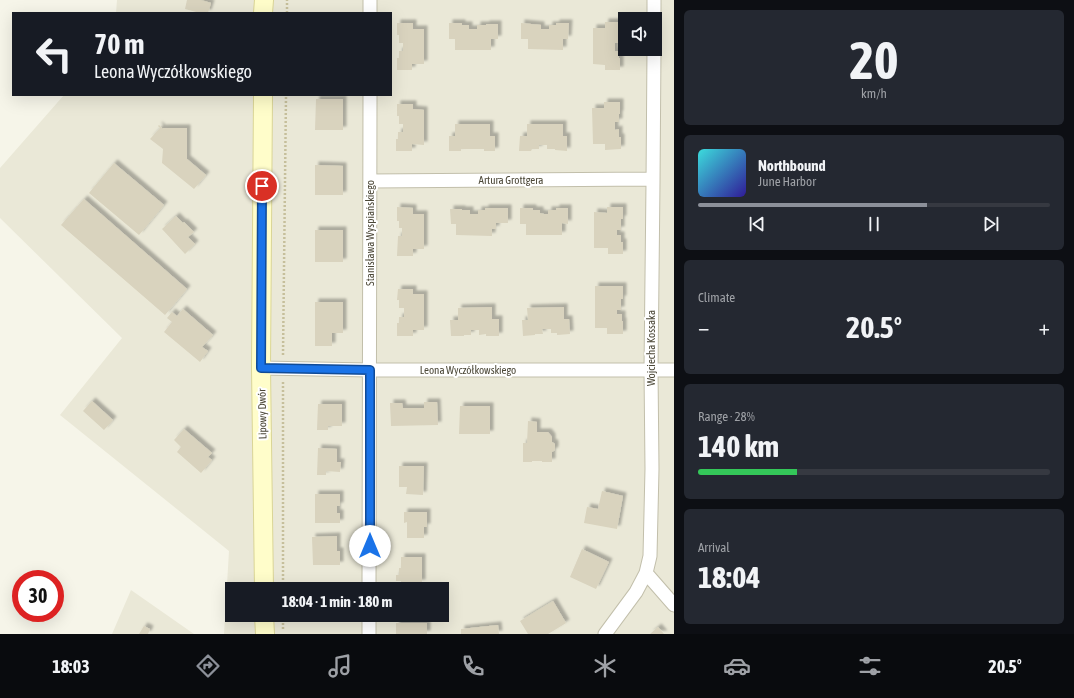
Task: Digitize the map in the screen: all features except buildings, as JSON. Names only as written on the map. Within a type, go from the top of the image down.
[{"type":"street","points":[[263,12],[264,0]]},
{"type":"street","points":[[370,0],[370,12]]},
{"type":"street","points":[[654,0],[654,12]]},
{"type":"street","name":"Wojciecha Kossaka","points":[[605,634],[636,592],[646,574],[650,556],[652,469],[651,370],[654,56]]},
{"type":"street","name":"Lipowy Dwór","points":[[263,96],[261,368],[264,582]]},
{"type":"street","name":"Stanisława Wyspiańskiego","points":[[369,582],[370,96]]},
{"type":"street","name":"Artura Grottgera","points":[[370,181],[653,179]]},
{"type":"street","name":"Leona Wyczółkowskiego","points":[[261,368],[370,370],[674,370]]},
{"type":"street","points":[[646,574],[674,605]]},
{"type":"street","points":[[264,622],[265,634]]},
{"type":"street","points":[[369,622],[369,634]]},
{"type":"path","points":[[287,0],[287,12]]},
{"type":"path","points":[[283,582],[283,369],[286,96]]},
{"type":"path","points":[[283,622],[283,634]]},
{"type":"shaded area","points":[[117,0],[674,0],[674,634],[224,634],[225,617],[225,622],[449,622],[449,582],[227,582],[229,551],[60,415],[122,338],[0,218],[0,168],[63,96],[392,96],[392,12],[116,12]]},
{"type":"shaded area","points":[[131,590],[194,634],[112,634]]},
{"type":"route","points":[[262,186],[261,368],[370,370],[370,546]]}]
